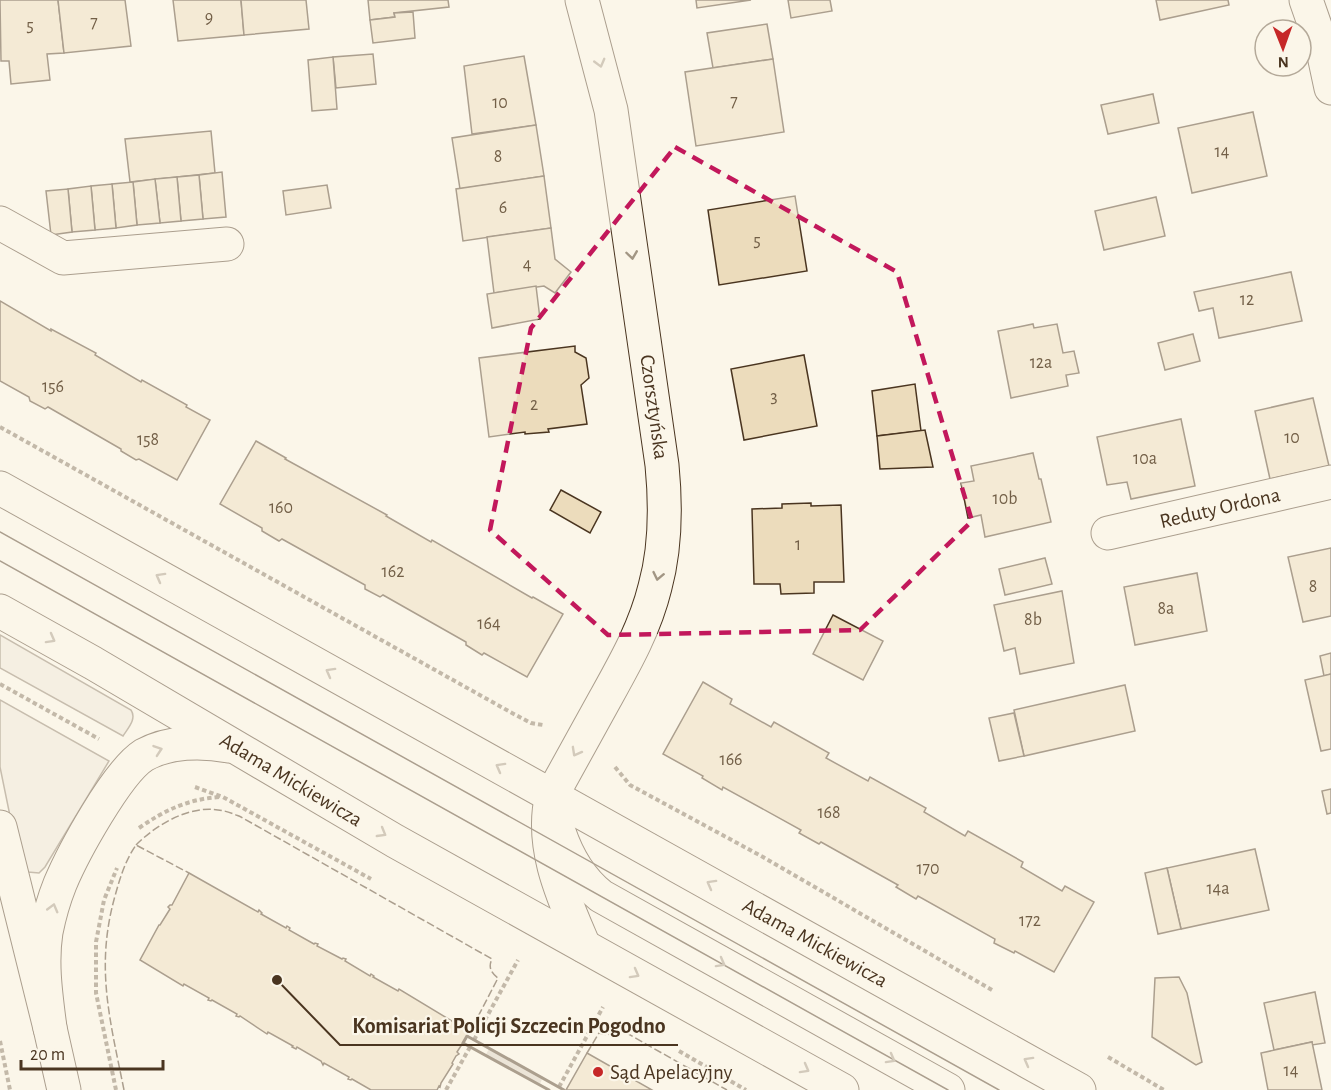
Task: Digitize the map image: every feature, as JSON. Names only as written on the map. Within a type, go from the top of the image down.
[{"type":"street","name":"Czorsztyńska","points":[[552,795],[626,662],[642,628],[656,586],[665,519],[662,465],[617,141],[604,76],[582,0]]},
{"type":"street","points":[[1306,0],[1322,46],[1331,88]]},
{"type":"street","points":[[0,223],[63,258],[227,244]]},
{"type":"street","name":"Reduty Ordona","points":[[1108,533],[1331,482]]},
{"type":"street","name":"Adama Mickiewicza","points":[[0,488],[1079,1090]]},
{"type":"street","name":"Adama Mickiewicza","points":[[0,610],[481,889],[842,1090]]},
{"type":"street","points":[[50,1028],[45,991],[44,954],[46,932],[54,901],[73,858],[117,782],[133,764],[144,756],[172,746],[209,742],[243,751]]},
{"type":"street","points":[[552,795],[548,823],[550,846],[557,878],[584,946]]},
{"type":"street","points":[[552,795],[563,843],[573,863],[594,890],[612,903],[948,1090]]},
{"type":"street","points":[[0,827],[64,1090]]},
{"type":"street","points":[[481,889],[502,897],[632,921],[670,935]]},
{"type":"path","points":[[0,427],[512,714],[531,723],[550,726]]},
{"type":"path","points":[[0,684],[106,743]]},
{"type":"path","points":[[615,767],[630,785],[763,857],[1000,994]]},
{"type":"path","points":[[190,785],[223,797],[376,882]]},
{"type":"path","points":[[134,832],[164,811],[201,798],[223,797]]},
{"type":"path","points":[[116,1090],[96,993],[96,952],[104,900],[119,864]]},
{"type":"path","points":[[474,1040],[518,960]]},
{"type":"path","points":[[559,1087],[603,1007]]},
{"type":"path","points":[[0,1041],[10,1090]]},
{"type":"path","points":[[446,1090],[470,1047]]},
{"type":"path","points":[[1102,1054],[1164,1090]]},
{"type":"highlighted area","points":[[675,147],[897,272],[972,521],[860,630],[608,635],[490,530],[531,328]]},
{"type":"shaded area","points":[[0,635],[131,710],[133,717],[123,736],[0,668]]},
{"type":"shaded area","points":[[0,700],[109,761],[45,867],[39,873],[28,872],[19,860],[0,767]]},
{"type":"building","points":[[0,0],[58,0],[64,53],[47,54],[50,80],[11,84],[9,61],[1,61]]},
{"type":"building","points":[[58,0],[125,0],[131,46],[64,53]]},
{"type":"building","points":[[173,0],[241,0],[244,35],[178,41]]},
{"type":"building","points":[[241,0],[306,0],[309,29],[244,35]]},
{"type":"building","points":[[368,0],[448,0],[449,7],[394,13],[395,17],[370,20]]},
{"type":"building","points":[[696,0],[751,0],[697,8]]},
{"type":"building","points":[[788,0],[830,0],[832,11],[791,18]]},
{"type":"building","points":[[1156,0],[1228,0],[1229,5],[1160,20]]},
{"type":"building","points":[[413,12],[415,38],[373,43],[370,20],[395,17],[394,13]]},
{"type":"building","points":[[767,24],[773,59],[713,68],[707,33]]},
{"type":"building","points":[[373,54],[376,84],[336,88],[333,57]]},
{"type":"building","points":[[524,56],[536,125],[472,134],[464,66]]},
{"type":"building","points":[[333,57],[337,109],[312,111],[308,60]]},
{"type":"building","points":[[773,59],[784,132],[696,146],[685,72]]},
{"type":"building","points":[[1153,94],[1159,123],[1108,134],[1101,105]]},
{"type":"building","points":[[1253,112],[1267,176],[1192,193],[1178,128]]},
{"type":"building","points":[[536,125],[544,176],[460,189],[452,138]]},
{"type":"building","points":[[211,131],[215,173],[130,182],[125,139]]},
{"type":"building","points":[[222,172],[226,217],[203,219],[199,175]]},
{"type":"building","points":[[199,175],[203,219],[181,221],[177,177]]},
{"type":"building","points":[[544,176],[551,228],[463,241],[456,189]]},
{"type":"building","points":[[177,177],[181,221],[160,223],[155,179]]},
{"type":"building","points":[[155,179],[160,223],[137,225],[133,182]]},
{"type":"building","points":[[133,182],[137,225],[116,228],[112,184]]},
{"type":"building","points":[[112,184],[116,228],[95,230],[91,186]]},
{"type":"building","points":[[327,185],[331,208],[286,215],[283,191]]},
{"type":"building","points":[[91,186],[95,230],[72,232],[68,189]]},
{"type":"building","points":[[68,189],[72,232],[51,235],[46,191]]},
{"type":"building","points":[[795,196],[807,271],[719,285],[708,210]]},
{"type":"building","points":[[1156,197],[1165,236],[1104,250],[1095,211]]},
{"type":"building","points":[[551,228],[555,259],[571,272],[555,293],[544,286],[494,293],[487,237]]},
{"type":"building","points":[[1291,272],[1302,321],[1219,338],[1213,308],[1199,311],[1194,292]]},
{"type":"building","points":[[536,286],[540,319],[492,328],[487,294]]},
{"type":"building","points":[[0,301],[51,331],[51,329],[96,353],[95,355],[210,420],[177,480],[139,459],[136,460],[48,407],[45,409],[30,401],[29,397],[0,381]]},
{"type":"building","points":[[1033,324],[1034,328],[1057,324],[1063,353],[1074,351],[1079,373],[1066,375],[1068,386],[1011,398],[998,331]]},
{"type":"building","points":[[1193,334],[1200,361],[1165,370],[1158,343]]},
{"type":"building","points":[[575,346],[575,352],[586,358],[589,378],[581,385],[587,424],[548,429],[549,432],[525,434],[525,432],[489,437],[479,358]]},
{"type":"building","points":[[804,355],[817,426],[744,440],[731,369]]},
{"type":"building","points":[[915,384],[921,431],[877,436],[872,391]]},
{"type":"building","points":[[1313,398],[1329,466],[1270,479],[1255,411]]},
{"type":"building","points":[[1181,419],[1195,486],[1131,499],[1127,482],[1107,485],[1097,437]]},
{"type":"building","points":[[925,430],[933,467],[880,469],[877,436]]},
{"type":"building","points":[[256,441],[431,542],[432,540],[563,614],[527,677],[484,653],[482,655],[466,645],[466,642],[383,595],[380,597],[365,589],[365,585],[282,539],[279,541],[262,531],[262,528],[220,504]]},
{"type":"building","points":[[1033,453],[1051,522],[985,537],[981,515],[968,518],[961,483],[974,481],[971,466]]},
{"type":"building","points":[[561,490],[601,512],[590,533],[550,510]]},
{"type":"building","points":[[811,503],[811,506],[841,505],[844,582],[814,582],[814,593],[781,594],[780,584],[754,584],[752,509],[782,508],[782,504]]},
{"type":"building","points":[[1331,548],[1331,616],[1303,622],[1288,557]]},
{"type":"building","points":[[1045,558],[1052,584],[1005,595],[999,569]]},
{"type":"building","points":[[1197,573],[1207,631],[1135,645],[1124,587]]},
{"type":"building","points":[[1062,591],[1074,663],[1020,674],[1015,648],[1004,651],[994,605]]},
{"type":"building","points":[[833,615],[883,641],[863,680],[813,654]]},
{"type":"building","points":[[1331,653],[1331,674],[1324,676],[1320,656]]},
{"type":"building","points":[[1331,674],[1331,749],[1321,751],[1305,680]]},
{"type":"building","points":[[703,682],[732,699],[730,704],[771,727],[774,722],[829,753],[826,758],[868,781],[870,777],[926,808],[924,812],[965,836],[968,831],[1023,862],[1021,867],[1062,891],[1065,886],[1094,902],[1054,972],[1015,951],[1014,953],[994,943],[995,939],[918,896],[916,899],[896,887],[898,885],[821,842],[819,844],[799,833],[801,830],[723,787],[722,790],[702,778],[703,776],[663,754]]},
{"type":"building","points":[[1125,685],[1135,731],[1024,756],[1014,710]]},
{"type":"building","points":[[1014,713],[1024,756],[999,761],[989,718]]},
{"type":"building","points":[[1331,789],[1331,813],[1327,814],[1322,791]]},
{"type":"building","points":[[1255,849],[1269,910],[1181,929],[1167,868]]},
{"type":"building","points":[[1167,868],[1181,929],[1158,934],[1145,873]]},
{"type":"building","points":[[189,873],[258,912],[259,910],[261,914],[286,928],[287,926],[289,930],[318,944],[317,946],[346,959],[345,961],[370,976],[371,974],[398,991],[399,989],[470,1032],[457,1052],[459,1054],[440,1087],[437,1090],[371,1090],[348,1079],[349,1077],[324,1063],[323,1065],[321,1061],[297,1047],[296,1049],[292,1047],[268,1032],[267,1034],[240,1016],[236,1016],[237,1014],[208,1000],[209,998],[184,984],[183,986],[140,960]]},
{"type":"building","points":[[1179,977],[1187,993],[1202,1062],[1196,1065],[1152,1037],[1155,978]]},
{"type":"building","points":[[1315,992],[1325,1043],[1312,1045],[1312,1042],[1274,1050],[1264,1003]]},
{"type":"building","points":[[1312,1042],[1322,1090],[1268,1090],[1261,1053]]},
{"type":"building","name":"Sąd Apelacyjny","points":[[587,1053],[652,1090],[566,1090]]},
{"type":"tunnel","points":[[500,1063],[504,1056]]},
{"type":"tunnel","points":[[525,1077],[528,1070]]},
{"type":"tram line","points":[[0,532],[999,1090]]},
{"type":"tram line","points":[[0,561],[948,1090]]},
{"type":"fence","points":[[136,845],[165,823],[188,813],[212,809],[241,817],[492,959],[491,970],[498,978],[470,1032]]},
{"type":"fence","points":[[124,1090],[110,1017],[105,970],[109,922],[115,896],[126,863],[136,845],[189,873]]},
{"type":"fence","points":[[587,1053],[599,1033],[608,1035],[616,1027],[727,1090]]},
{"type":"wall","points":[[549,1090],[463,1043],[467,1036],[564,1090]]},
{"type":"place","name":"Komisariat Policji Szczecin Pogodno","points":[[277,980]]},
{"type":"place","name":"Sąd Apelacyjny","points":[[598,1072]]}]
